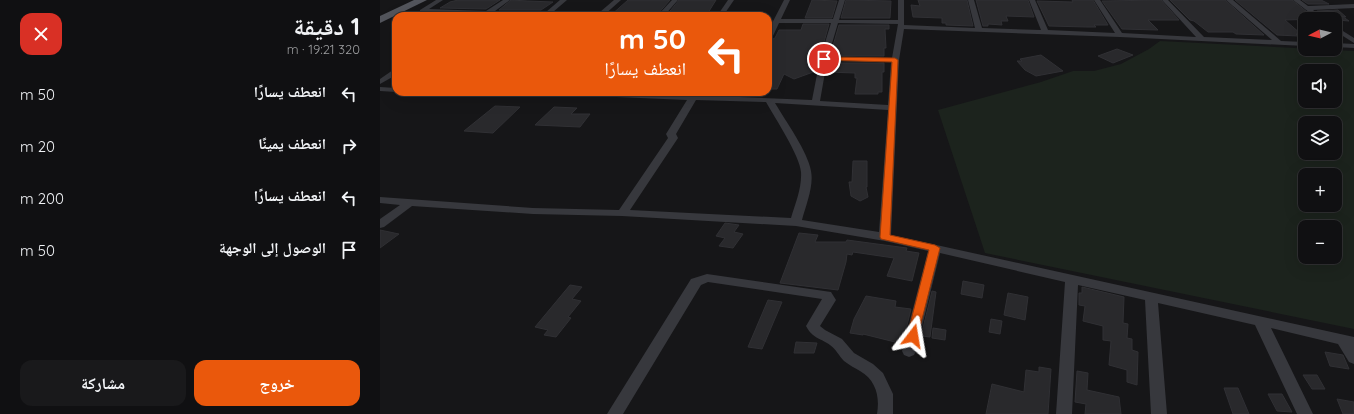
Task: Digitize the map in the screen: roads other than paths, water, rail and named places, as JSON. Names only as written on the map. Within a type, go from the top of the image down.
[{"type":"main road","points":[[380,14],[408,0]]},
{"type":"main road","points":[[397,12],[422,0]]},
{"type":"main road","points":[[380,20],[392,14]]},
{"type":"street","points":[[438,12],[422,11],[440,0]]},
{"type":"street","points":[[489,12],[507,0]]},
{"type":"street","points":[[549,12],[564,0]]},
{"type":"street","points":[[604,12],[618,0]]},
{"type":"street","points":[[664,12],[675,0]]},
{"type":"street","points":[[723,12],[731,0]]},
{"type":"street","points":[[772,30],[787,0]]},
{"type":"street","points":[[816,102],[824,59],[842,0]]},
{"type":"street","points":[[885,237],[895,60],[901,25],[901,0]]},
{"type":"street","points":[[971,0],[979,31]]},
{"type":"street","points":[[1032,0],[1046,33]]},
{"type":"street","points":[[1097,0],[1120,35]]},
{"type":"street","points":[[1166,0],[1201,38]]},
{"type":"street","points":[[1229,0],[1279,43]]},
{"type":"street","points":[[1296,0],[1312,12]]},
{"type":"street","points":[[1307,8],[1354,6]]},
{"type":"street","points":[[777,21],[835,22],[979,31],[1201,38],[1298,44]]},
{"type":"street","points":[[1342,33],[1354,41]]},
{"type":"street","points":[[1342,45],[1354,46]]},
{"type":"street","points":[[824,59],[895,60]]},
{"type":"street","points":[[380,82],[392,74]]},
{"type":"street","points":[[380,89],[392,90]]},
{"type":"street","points":[[681,96],[716,96]]},
{"type":"street","points":[[744,96],[769,100],[892,108]]},
{"type":"street","points":[[622,213],[673,138],[671,134],[693,97]]},
{"type":"street","points":[[769,100],[799,153],[806,171],[805,187],[796,222]]},
{"type":"street","points":[[380,200],[533,211],[622,213],[796,222],[885,237],[1348,341],[1354,358]]},
{"type":"street","points":[[380,224],[409,203]]},
{"type":"street","points":[[909,351],[935,248]]},
{"type":"street","points":[[615,414],[696,282],[707,278],[826,295],[829,300],[813,326],[817,333],[836,342],[848,356],[867,367],[878,378],[885,390],[887,406],[885,414]]},
{"type":"street","points":[[1064,414],[1072,279]]},
{"type":"street","points":[[1151,297],[1159,414]]},
{"type":"street","points":[[1260,321],[1305,414]]}]
